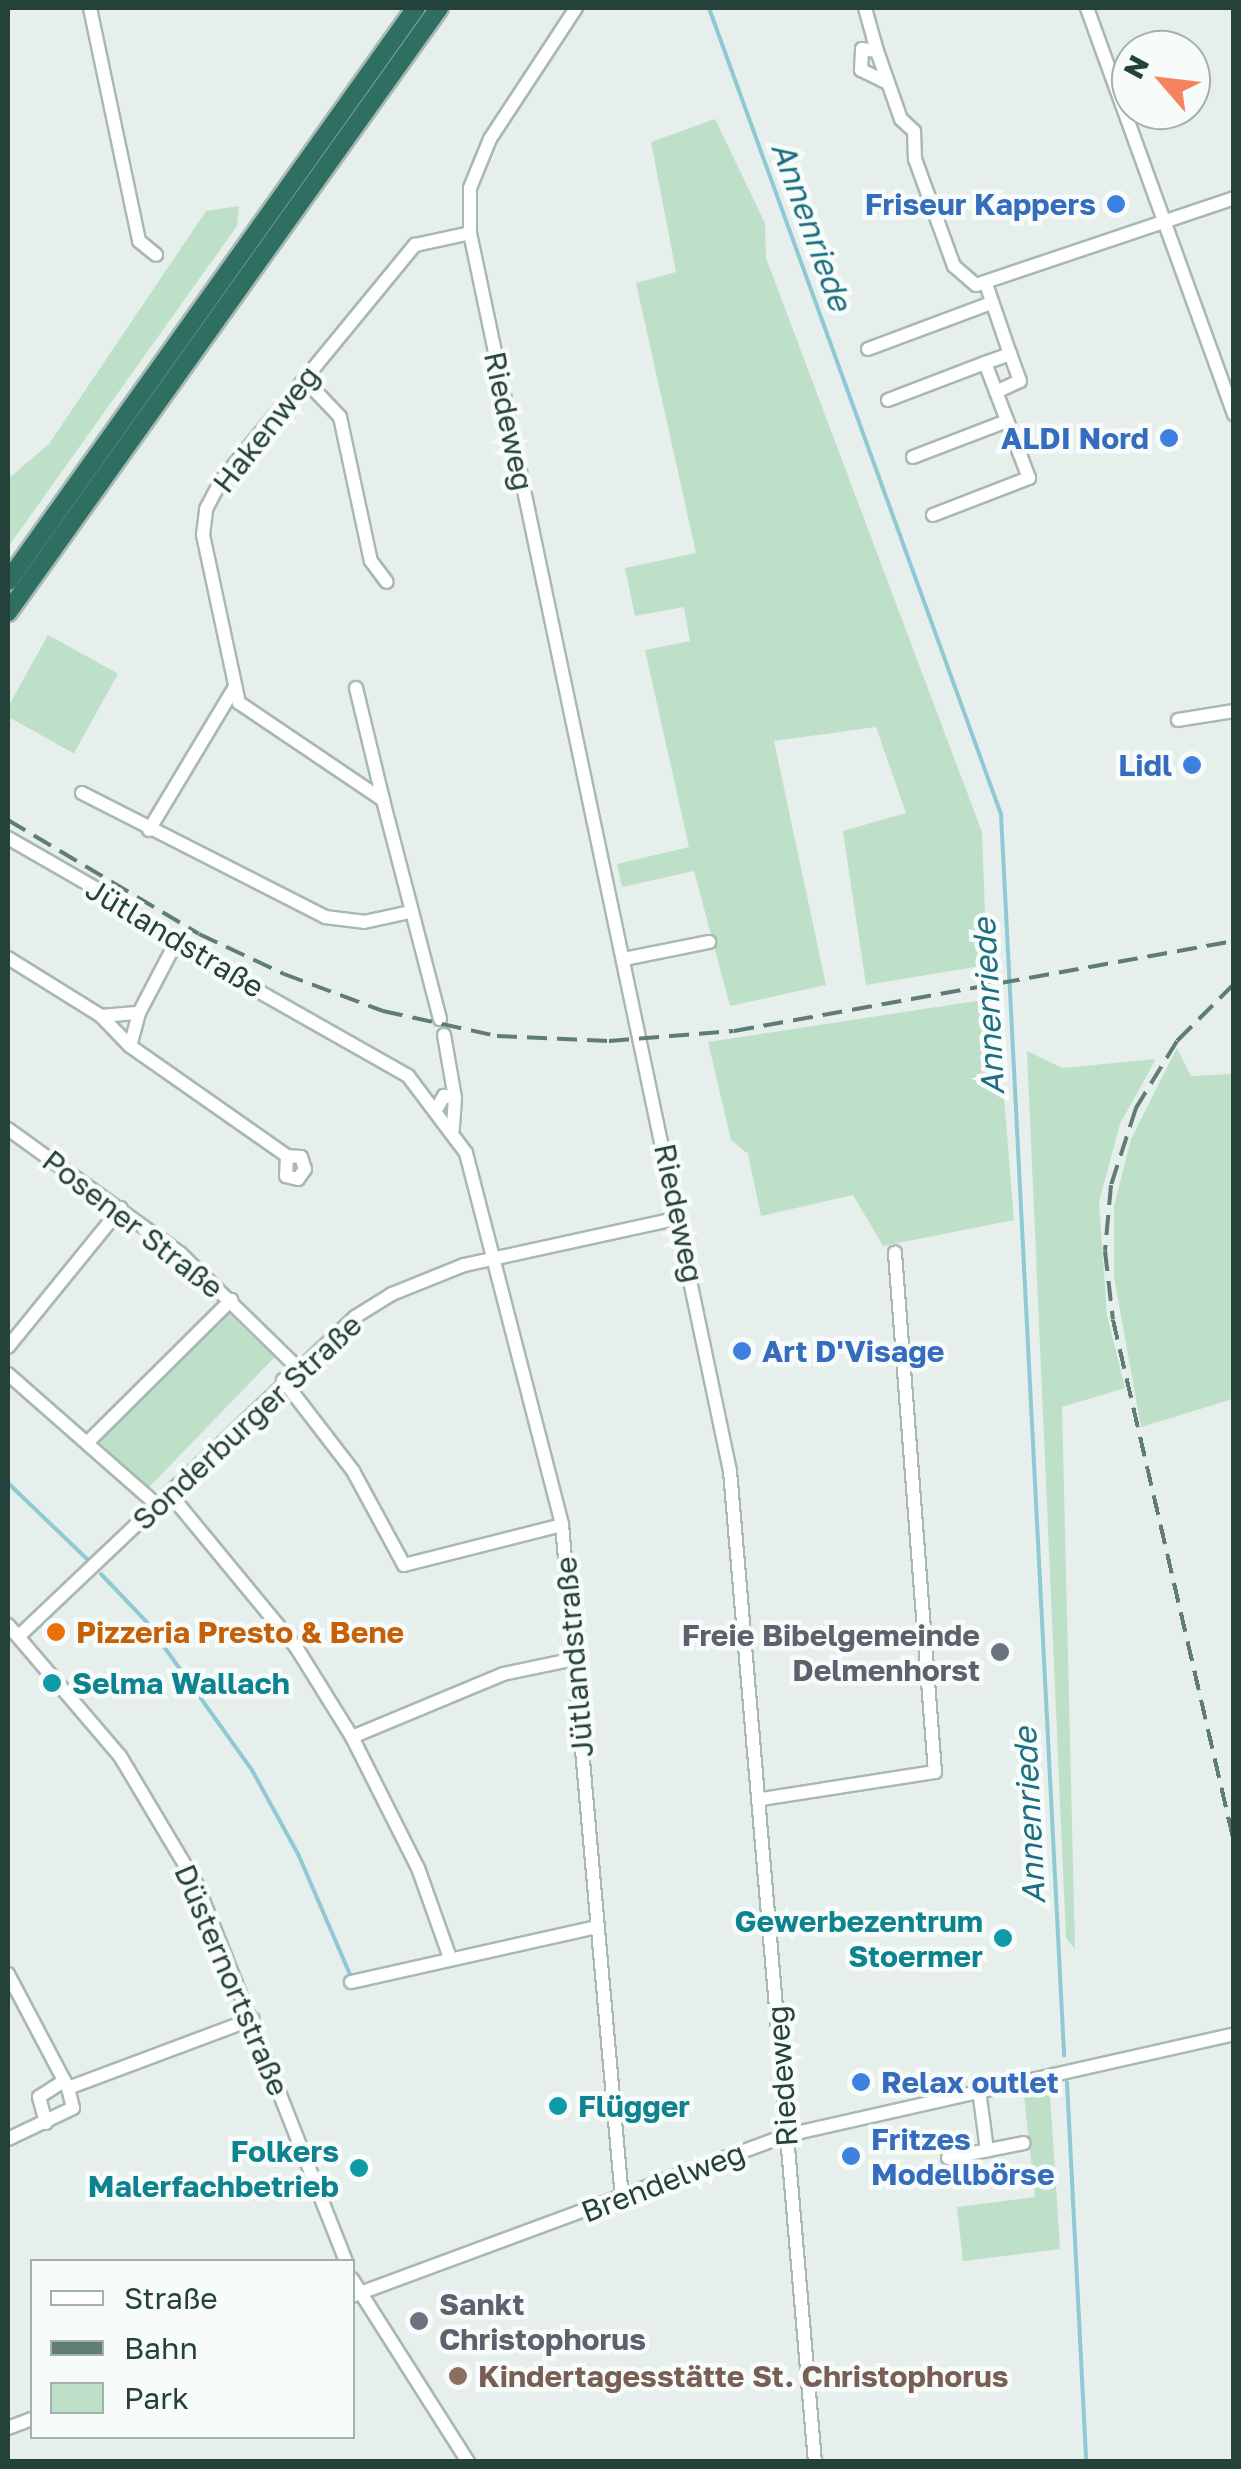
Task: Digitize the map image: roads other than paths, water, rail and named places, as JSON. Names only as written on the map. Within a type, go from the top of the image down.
[{"type":"highway","points":[[8,581],[416,8]]},
{"type":"highway","points":[[8,612],[439,8]]},
{"type":"street","points":[[90,8],[139,241],[156,255]]},
{"type":"street","name":"Riedeweg","points":[[576,8],[490,139],[470,188],[470,233],[680,1218],[730,1471],[762,1800],[786,2135],[816,2462]]},
{"type":"street","points":[[865,8],[901,119],[914,131],[915,159],[954,266],[966,280],[986,284],[1234,198]]},
{"type":"street","points":[[1087,8],[1160,222],[1234,414]]},
{"type":"street","points":[[877,51],[862,49],[861,70],[888,84]]},
{"type":"street","name":"Hakenweg","points":[[383,800],[257,721],[234,688],[203,535],[206,509],[304,378],[416,245],[470,233]]},
{"type":"street","points":[[986,284],[1020,381],[996,392]]},
{"type":"street","points":[[868,349],[991,303]]},
{"type":"street","points":[[888,400],[1010,354]]},
{"type":"street","points":[[933,515],[1029,478],[985,363]]},
{"type":"street","points":[[304,378],[340,417],[371,561],[387,582]]},
{"type":"street","points":[[912,457],[1007,421]]},
{"type":"street","points":[[149,830],[234,688]]},
{"type":"street","points":[[356,688],[440,1019]]},
{"type":"street","points":[[1178,720],[1234,711]]},
{"type":"street","points":[[82,793],[324,917],[364,922],[410,912]]},
{"type":"street","name":"Jütlandstraße","points":[[8,838],[114,899],[176,944],[381,1057],[437,1108],[453,1130],[476,1177],[562,1525],[622,2199]]},
{"type":"street","points":[[624,960],[709,942]]},
{"type":"street","points":[[130,1046],[139,1013],[176,944]]},
{"type":"street","points":[[8,958],[101,1016],[130,1046],[287,1156]]},
{"type":"street","points":[[101,1016],[139,1013]]},
{"type":"street","points":[[444,1035],[456,1098],[453,1130]]},
{"type":"street","points":[[437,1108],[444,1096],[456,1098]]},
{"type":"street","name":"Posener Straße","points":[[8,1129],[121,1208],[231,1300],[297,1367]]},
{"type":"street","points":[[8,1347],[121,1208]]},
{"type":"street","name":"Sonderburger Straße","points":[[19,1636],[297,1367],[392,1294],[496,1258],[680,1218]]},
{"type":"street","points":[[762,1800],[935,1772],[895,1253]]},
{"type":"street","points":[[88,1442],[231,1300]]},
{"type":"street","points":[[8,1374],[157,1505]]},
{"type":"street","points":[[284,1380],[353,1471],[404,1565],[562,1525]]},
{"type":"street","points":[[169,1493],[285,1634],[352,1738],[418,1868],[450,1958]]},
{"type":"street","name":"Düsternortstraße","points":[[8,1625],[120,1756],[198,1885],[345,2259]]},
{"type":"street","points":[[352,1738],[503,1674],[575,1659]]},
{"type":"street","points":[[351,1982],[596,1926]]},
{"type":"street","points":[[8,1974],[74,2108],[8,2139]]},
{"type":"street","points":[[46,2123],[39,2097],[253,2019]]},
{"type":"street","name":"Brendelweg","points":[[355,2295],[786,2135],[1234,2034]]},
{"type":"street","points":[[979,2090],[986,2150]]},
{"type":"street","points":[[948,2158],[1024,2143]]},
{"type":"street","points":[[355,2295],[468,2462]]},
{"type":"waterway","name":"Annenriede","points":[[709,8],[1001,814],[1064,2055]]},
{"type":"waterway","points":[[8,1483],[88,1560]]},
{"type":"waterway","points":[[101,1574],[145,1620],[252,1770],[299,1856],[351,1977]]},
{"type":"waterway","name":"Annenriede","points":[[1067,2082],[1086,2462]]},
{"type":"railway","points":[[8,820],[199,934],[284,974],[383,1011],[497,1036],[609,1041],[734,1031],[1234,941]]},
{"type":"railway","points":[[1234,984],[1177,1041],[1136,1108],[1111,1185],[1105,1251],[1113,1320],[1234,1842]]},
{"type":"place","name":"Friseur Kappers","points":[[1116,204]]},
{"type":"place","name":"ALDI Nord","points":[[1169,438]]},
{"type":"place","name":"Lidl","points":[[1192,765]]},
{"type":"place","name":"Art D'Visage","points":[[742,1351]]},
{"type":"place","name":"Pizzeria Presto & Bene","points":[[56,1632]]},
{"type":"place","name":"Freie Bibelgemeinde Delmenhorst","points":[[1000,1652]]},
{"type":"place","name":"Selma Wallach","points":[[52,1683]]},
{"type":"place","name":"Gewerbezentrum Stoermer","points":[[1003,1938]]},
{"type":"place","name":"Relax outlet","points":[[861,2082]]},
{"type":"place","name":"Flügger","points":[[558,2106]]},
{"type":"place","name":"Fritzes Modellbörse","points":[[851,2156]]},
{"type":"place","name":"Folkers Malerfachbetrieb","points":[[359,2168]]},
{"type":"place","name":"Sankt Christophorus","points":[[419,2321]]},
{"type":"place","name":"Kindertagesstätte St. Christophorus","points":[[458,2376]]}]
